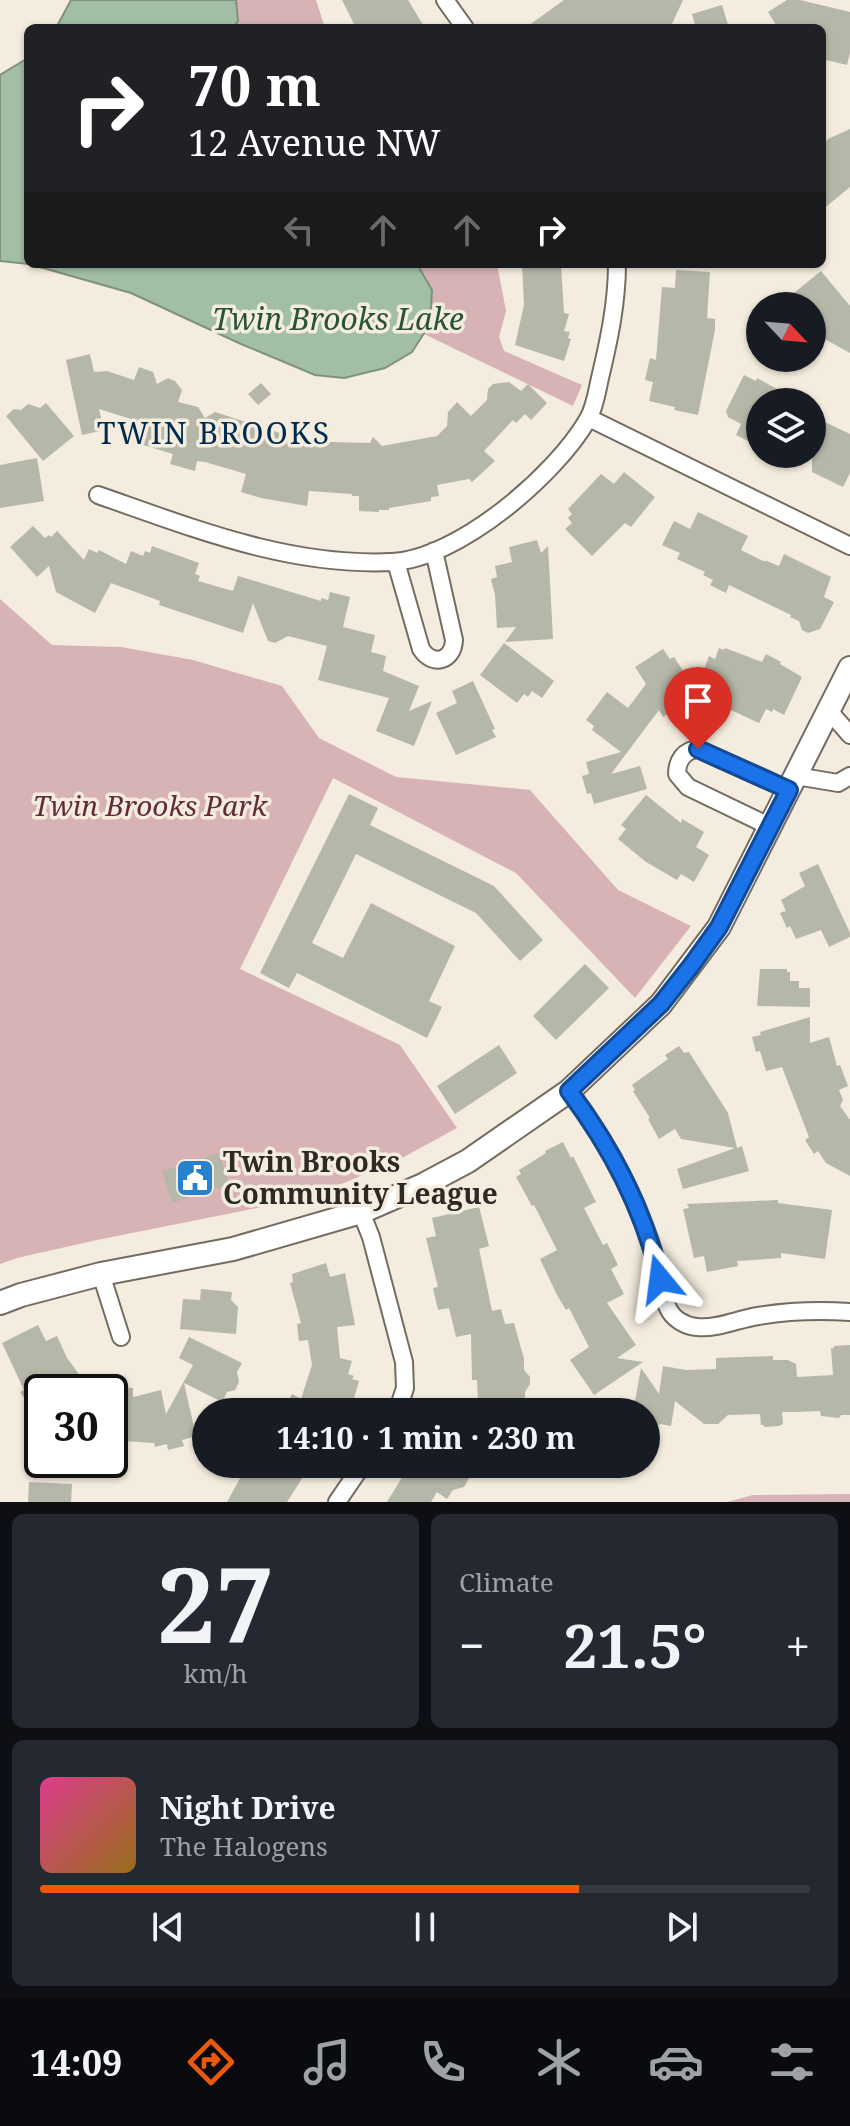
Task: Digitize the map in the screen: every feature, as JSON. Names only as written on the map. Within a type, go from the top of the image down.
[{"type":"street","points":[[445,0],[462,24]]},
{"type":"street","points":[[98,495],[214,536],[271,552],[328,560],[396,562],[434,551],[499,515],[563,453],[589,418],[612,322],[617,268]]},
{"type":"street","points":[[589,418],[850,546]]},
{"type":"street","points":[[396,562],[421,649],[428,658],[439,661],[453,651],[454,640],[434,551]]},
{"type":"street","points":[[0,1303],[101,1274],[233,1249],[361,1212],[468,1161],[569,1091],[661,1004],[719,927],[850,668]]},
{"type":"street","points":[[829,711],[850,735]]},
{"type":"street","points":[[771,827],[688,787],[677,774],[679,762],[686,752],[698,749],[793,783],[838,783],[850,776]]},
{"type":"street","points":[[569,1091],[594,1125],[628,1186],[674,1318],[696,1327],[787,1312],[850,1312]]},
{"type":"street","points":[[361,1212],[371,1237],[404,1362],[405,1388],[402,1398]]},
{"type":"street","points":[[101,1274],[121,1337]]},
{"type":"street","points":[[337,1502],[353,1478]]},
{"type":"green space","points":[[236,0],[316,0],[324,24],[236,24]]},
{"type":"green space","points":[[418,268],[498,268],[506,311],[499,337],[504,351],[582,385],[573,406],[424,334],[430,324]]},
{"type":"green space","name":"Twin Brooks Park","points":[[0,599],[52,645],[121,647],[193,660],[282,686],[319,738],[396,777],[530,790],[618,890],[691,926],[635,998],[516,873],[333,778],[240,969],[400,1045],[457,1128],[400,1159],[344,1183],[277,1204],[97,1240],[0,1264]]},
{"type":"green space","points":[[850,1494],[850,1502],[727,1502],[753,1495]]},
{"type":"water","points":[[71,0],[236,0],[238,21],[236,24],[58,24]]},
{"type":"water","points":[[24,60],[24,264],[0,261],[0,75]]},
{"type":"water","name":"Twin Brooks Lake","points":[[43,268],[419,268],[432,290],[430,324],[412,352],[385,368],[344,378],[315,375],[131,293]]},
{"type":"building","points":[[342,0],[408,0],[423,24],[354,24]]},
{"type":"building","points":[[564,0],[683,0],[672,24],[531,24]]},
{"type":"building","points":[[787,0],[800,0],[850,12],[847,65],[826,60],[826,24],[776,24],[768,12]]},
{"type":"building","points":[[722,5],[728,24],[695,24],[692,14]]},
{"type":"building","points":[[850,129],[850,187],[826,207],[826,141]]},
{"type":"building","points":[[522,268],[561,268],[564,313],[569,314],[564,331],[570,332],[568,338],[571,339],[564,361],[515,345],[524,305]]},
{"type":"building","points":[[676,270],[710,272],[707,318],[715,319],[715,330],[698,415],[649,401],[653,382],[645,380],[650,358],[656,360],[662,287],[675,288]]},
{"type":"building","points":[[821,271],[850,306],[850,353],[826,340],[826,292],[795,292]]},
{"type":"building","points":[[90,354],[94,372],[107,371],[134,380],[139,367],[153,372],[157,384],[168,378],[175,381],[182,390],[178,402],[198,407],[205,418],[215,412],[283,434],[281,440],[311,445],[319,436],[331,442],[370,443],[373,437],[382,446],[437,436],[447,426],[448,412],[457,402],[471,416],[487,400],[488,389],[493,384],[509,382],[521,391],[528,384],[547,403],[531,420],[525,414],[516,423],[513,420],[484,451],[495,461],[472,482],[469,479],[437,485],[439,496],[431,497],[431,501],[379,512],[359,511],[359,496],[309,491],[307,506],[241,492],[246,474],[205,462],[197,461],[195,471],[170,464],[173,454],[140,444],[147,424],[99,409],[104,430],[82,435],[66,360]]},
{"type":"building","points":[[744,375],[775,388],[746,388],[746,440],[736,435],[741,424],[728,417],[726,411]]},
{"type":"building","points":[[261,383],[271,394],[258,405],[248,394]]},
{"type":"building","points":[[46,403],[74,436],[43,461],[6,416],[28,404],[40,408]]},
{"type":"building","points":[[826,423],[850,434],[850,473],[843,487],[812,472],[812,468],[826,468]]},
{"type":"building","points":[[37,458],[44,501],[0,508],[0,465]]},
{"type":"building","points":[[624,472],[655,497],[631,527],[625,523],[592,556],[565,529],[572,523],[568,518],[572,514],[568,509],[601,474],[614,484]]},
{"type":"building","points":[[698,512],[748,536],[741,550],[763,561],[779,566],[784,554],[831,577],[824,597],[834,602],[820,629],[808,633],[791,615],[729,585],[726,593],[710,585],[713,580],[703,575],[705,572],[677,559],[680,553],[662,545],[674,521],[690,529]]},
{"type":"building","points":[[33,526],[45,538],[57,531],[84,560],[89,549],[97,553],[99,550],[126,564],[131,551],[143,556],[145,551],[150,553],[152,546],[199,563],[195,574],[200,576],[198,581],[233,591],[238,576],[321,601],[321,598],[328,600],[330,592],[350,597],[343,627],[375,635],[371,652],[386,656],[383,671],[419,686],[409,711],[432,701],[414,746],[376,731],[389,698],[318,680],[327,646],[288,636],[275,643],[268,641],[253,603],[243,633],[159,605],[160,601],[111,583],[95,613],[56,592],[49,566],[37,577],[10,547]]},
{"type":"building","points":[[537,540],[541,553],[548,546],[553,639],[505,642],[516,627],[497,628],[491,579],[497,577],[495,566],[512,562],[509,547]]},
{"type":"building","points":[[504,643],[554,681],[542,698],[532,691],[528,697],[524,694],[517,703],[480,675]]},
{"type":"building","points":[[719,648],[762,662],[766,654],[802,677],[784,715],[766,709],[759,723],[698,695],[663,717],[659,710],[611,774],[640,766],[647,789],[594,804],[591,793],[587,794],[582,776],[589,774],[586,762],[621,752],[592,730],[594,726],[586,720],[607,692],[628,708],[646,684],[635,667],[663,649],[670,659],[674,657],[696,691],[709,656],[715,659]]},
{"type":"building","points":[[473,681],[496,737],[456,755],[436,713],[457,703],[452,691]]},
{"type":"building","points":[[349,794],[378,808],[370,825],[494,886],[543,940],[520,961],[476,913],[356,854],[312,943],[343,958],[371,903],[455,946],[429,1001],[442,1007],[427,1038],[297,973],[289,988],[260,973]]},
{"type":"building","points":[[646,795],[681,823],[682,819],[704,832],[696,847],[709,855],[694,882],[681,874],[677,880],[646,862],[618,839],[626,829],[621,825]]},
{"type":"building","points":[[818,864],[850,933],[850,937],[829,947],[821,930],[796,939],[780,913],[786,911],[781,900],[805,886],[799,873]]},
{"type":"building","points":[[585,964],[609,988],[556,1040],[533,1016]]},
{"type":"building","points":[[760,969],[787,969],[790,981],[799,981],[799,988],[810,988],[810,1007],[757,1006]]},
{"type":"building","points":[[810,1017],[810,1043],[829,1037],[837,1066],[840,1065],[848,1086],[839,1090],[843,1100],[840,1106],[850,1120],[850,1176],[826,1163],[818,1151],[814,1154],[805,1140],[809,1137],[782,1067],[766,1071],[752,1037]]},
{"type":"building","points":[[499,1045],[517,1073],[455,1114],[437,1086]]},
{"type":"building","points":[[679,1046],[684,1053],[689,1052],[728,1113],[737,1148],[742,1146],[749,1171],[683,1189],[677,1169],[735,1148],[681,1139],[675,1129],[659,1139],[648,1119],[632,1085],[668,1059],[665,1055]]},
{"type":"building","points":[[563,1142],[596,1202],[584,1208],[603,1245],[607,1243],[618,1265],[611,1269],[624,1294],[607,1303],[636,1345],[617,1358],[643,1362],[594,1395],[570,1360],[589,1347],[569,1308],[566,1310],[557,1295],[540,1259],[557,1250],[516,1177],[521,1174],[519,1170]]},
{"type":"building","name":"Twin Brooks Community League","points":[[219,1153],[229,1184],[172,1203],[162,1171]]},
{"type":"building","points":[[778,1200],[778,1203],[832,1210],[825,1259],[781,1253],[781,1258],[737,1261],[738,1266],[707,1272],[704,1256],[694,1258],[683,1209],[689,1208],[687,1204]]},
{"type":"building","points":[[479,1207],[489,1246],[479,1249],[492,1311],[501,1309],[505,1324],[514,1323],[524,1370],[530,1377],[525,1398],[478,1398],[477,1380],[472,1380],[471,1334],[456,1337],[449,1308],[438,1310],[433,1288],[438,1287],[426,1238],[436,1236],[432,1218]]},
{"type":"building","points":[[326,1263],[330,1277],[345,1273],[355,1325],[337,1327],[340,1358],[352,1361],[348,1374],[359,1381],[354,1398],[301,1398],[312,1365],[308,1340],[299,1341],[297,1324],[301,1323],[290,1283],[293,1282],[292,1274]]},
{"type":"building","points":[[201,1289],[232,1292],[231,1300],[238,1307],[236,1334],[180,1329],[183,1299],[200,1300]]},
{"type":"building","points":[[38,1325],[46,1341],[57,1336],[79,1374],[24,1374],[24,1390],[2,1343]]},
{"type":"building","points":[[189,1337],[242,1363],[237,1372],[239,1382],[235,1390],[227,1392],[224,1398],[214,1398],[184,1383],[192,1418],[192,1437],[182,1440],[184,1446],[168,1450],[167,1444],[155,1447],[154,1443],[128,1441],[128,1388],[133,1388],[133,1397],[161,1390],[166,1414],[193,1365],[179,1358]]},
{"type":"building","points":[[850,1345],[850,1415],[839,1418],[821,1416],[820,1411],[782,1412],[783,1424],[779,1426],[764,1427],[760,1414],[728,1415],[718,1424],[704,1424],[675,1401],[671,1426],[660,1424],[660,1398],[636,1398],[641,1368],[659,1394],[663,1366],[686,1370],[716,1369],[716,1358],[773,1356],[773,1360],[788,1360],[796,1364],[797,1377],[833,1375],[831,1348]]},
{"type":"building","points":[[240,1478],[302,1478],[287,1502],[227,1502]]},
{"type":"building","points":[[402,1478],[469,1478],[464,1487],[453,1490],[447,1499],[437,1492],[431,1502],[387,1502]]},
{"type":"building","points":[[29,1482],[72,1484],[71,1502],[28,1502]]},
{"type":"place","name":"Twin Brooks Community League","points":[[195,1178]]},
{"type":"district","name":"TWIN BROOKS","points":[[214,434]]},
{"type":"route","points":[[660,1279],[628,1186],[594,1125],[569,1091],[661,1004],[691,966],[719,927],[789,790],[698,749]]}]
